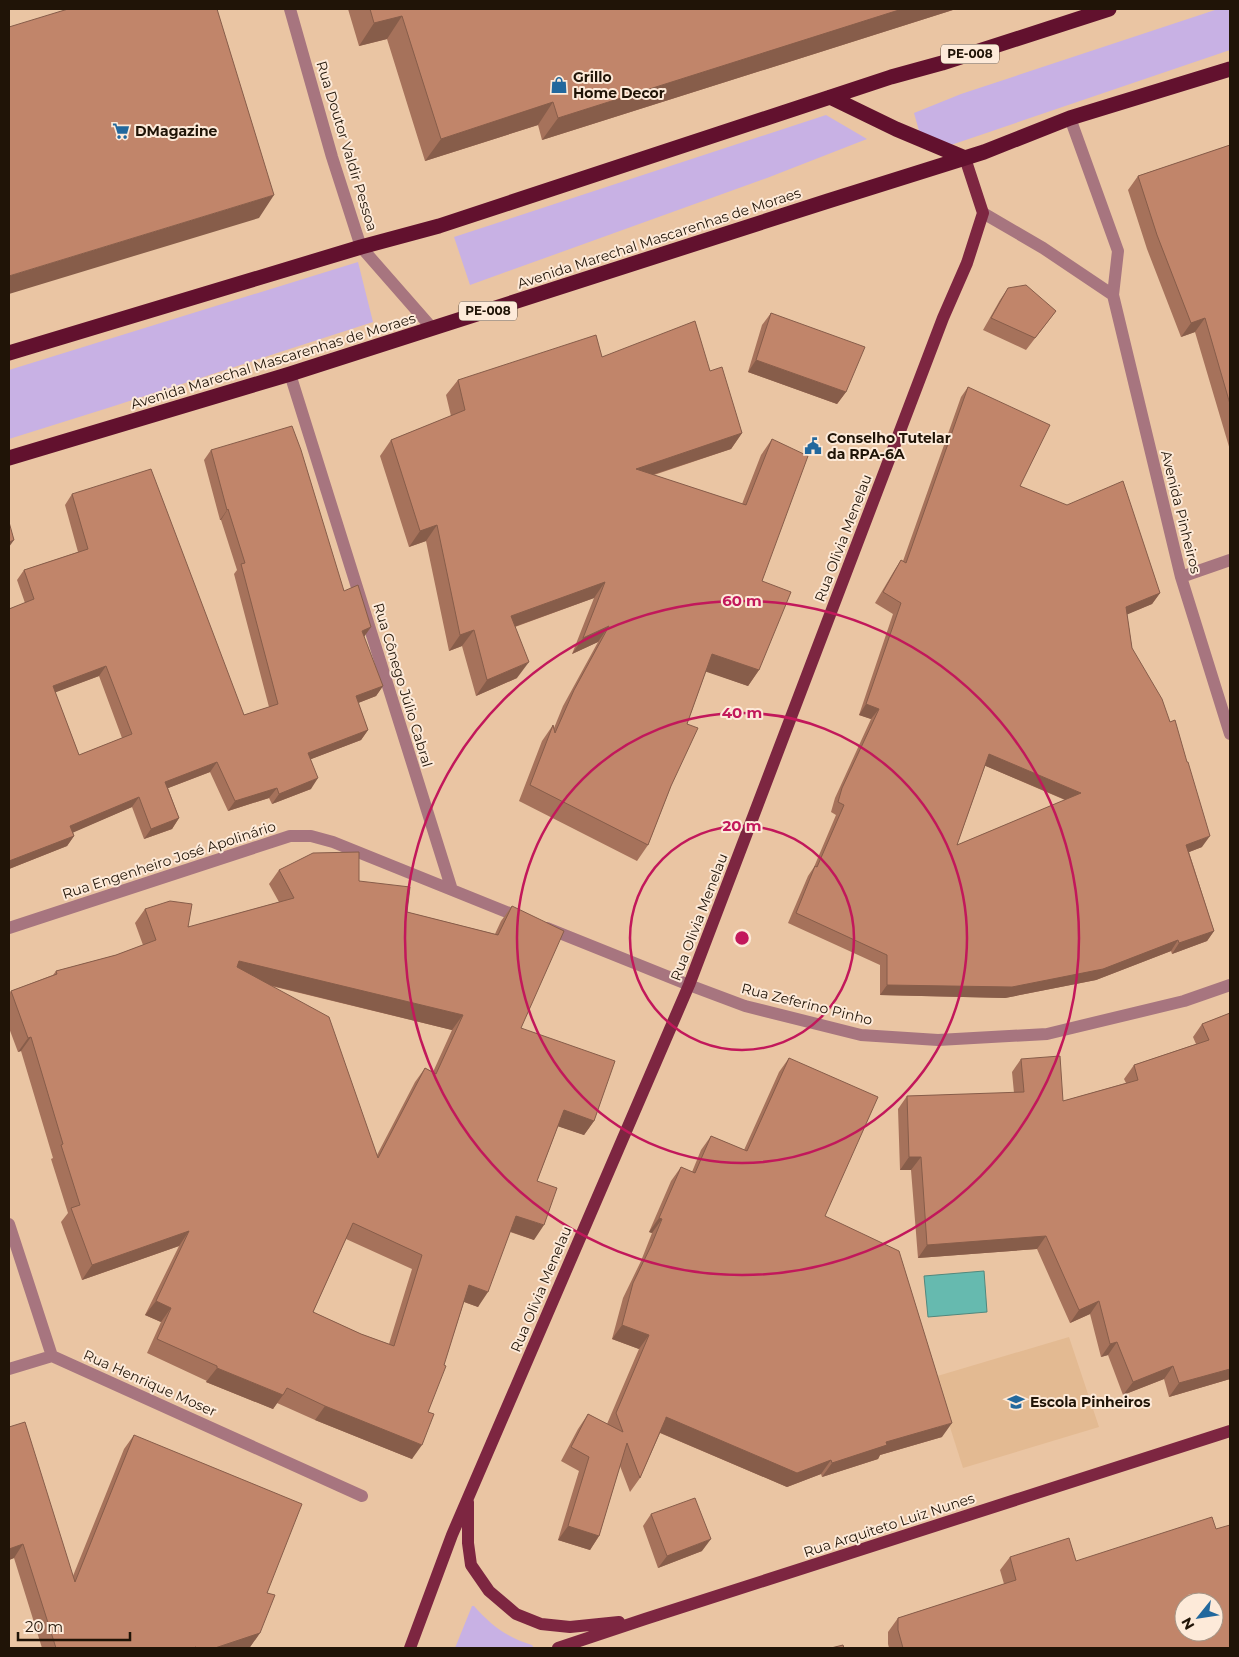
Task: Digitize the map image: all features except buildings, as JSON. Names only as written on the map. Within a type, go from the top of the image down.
[{"type":"highway","name":"PE-008","points":[[9,353],[361,247],[440,226],[830,97],[1110,9]]},
{"type":"highway","name":"Avenida Marechal Mascarenhas de Moraes","points":[[9,458],[290,374],[984,152],[1070,118],[1230,69]]},
{"type":"highway","points":[[830,97],[896,129],[965,158]]},
{"type":"main road","points":[[965,158],[983,213]]},
{"type":"main road","name":"Rua Olivia Menelau","points":[[410,1648],[452,1535],[689,985],[943,318],[967,264],[983,213]]},
{"type":"main road","name":"Rua Arquiteto Luiz Nunes","points":[[558,1648],[1230,1431]]},
{"type":"main road","points":[[468,1498],[468,1543],[471,1564],[489,1591],[516,1614],[541,1624],[570,1627],[645,1619]]},
{"type":"street","name":"Rua Doutor Valdir Pessoa","points":[[290,9],[332,157],[361,247],[432,328]]},
{"type":"street","name":"Avenida Pinheiros","points":[[1070,118],[1118,251],[1114,295],[1181,577],[1230,734]]},
{"type":"street","points":[[983,213],[1042,248],[1114,295]]},
{"type":"street","name":"Rua Cônego Júlio Cabral","points":[[290,374],[452,890]]},
{"type":"street","points":[[1181,577],[1230,560]]},
{"type":"street","name":"Rua Engenheiro José Apolinário","points":[[9,928],[290,836],[311,836],[333,842],[452,890]]},
{"type":"street","name":"Rua Zeferino Pinho","points":[[452,890],[745,1006],[861,1035],[938,1040],[1047,1034],[1184,1001],[1230,985]]},
{"type":"street","points":[[9,1224],[52,1356],[9,1369]]},
{"type":"street","name":"Rua Henrique Moser","points":[[52,1356],[362,1496]]},
{"type":"shaded area","points":[[1218,9],[1230,9],[1230,50],[951,145],[923,145],[914,113],[961,94]]},
{"type":"shaded area","points":[[826,115],[867,139],[767,178],[470,285],[454,237]]},
{"type":"shaded area","points":[[358,262],[373,322],[9,439],[9,370]]},
{"type":"shaded area","name":"Escola Pinheiros","points":[[1069,1337],[1099,1427],[963,1468],[934,1377]]},
{"type":"shaded area","points":[[472,1606],[500,1630],[532,1645],[534,1648],[455,1648]]},
{"type":"water","points":[[984,1271],[987,1312],[928,1317],[924,1276]]},
{"type":"place","name":"Grillo Home Decor","points":[[559,85]]},
{"type":"place","name":"DMagazine","points":[[121,131]]},
{"type":"place","name":"Conselho Tutelar da RPA-6A","points":[[813,446]]},
{"type":"place","name":"Escola Pinheiros","points":[[1016,1402]]}]
